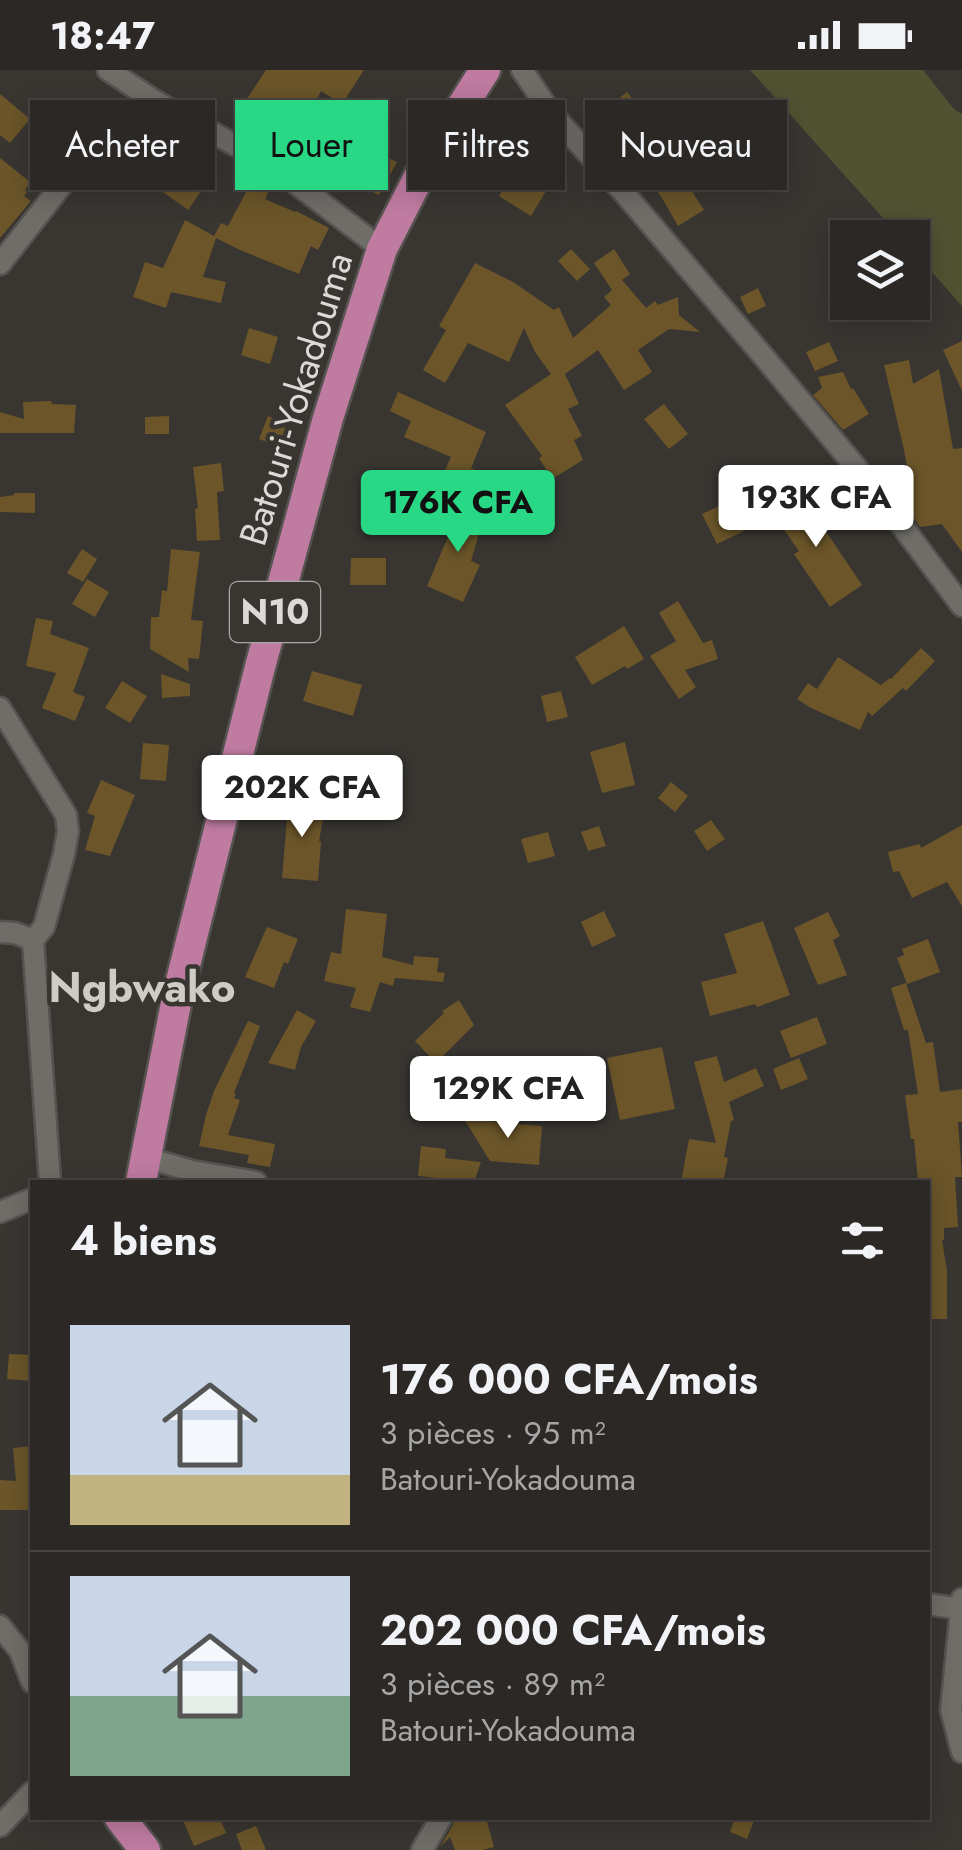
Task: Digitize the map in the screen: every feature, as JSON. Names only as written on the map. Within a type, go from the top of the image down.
[{"type":"highway","name":"Batouri-Yokadouma","points":[[467,100],[486,70]]},
{"type":"highway","name":"Batouri-Yokadouma","points":[[144,1170],[178,993],[328,418],[382,248],[411,190]]},
{"type":"highway","points":[[122,1820],[146,1850]]},
{"type":"street","points":[[108,70],[154,100]]},
{"type":"street","points":[[522,70],[542,100]]},
{"type":"street","points":[[124,100],[127,82]]},
{"type":"street","points":[[565,129],[875,490],[962,606]]},
{"type":"street","points":[[215,134],[294,182],[382,248]]},
{"type":"street","points":[[0,264],[58,190]]},
{"type":"street","points":[[0,708],[66,815],[68,831],[44,927],[33,940],[50,1180]]},
{"type":"street","points":[[0,932],[33,940]]},
{"type":"street","points":[[144,1170],[192,1171],[244,1180]]},
{"type":"street","points":[[0,1212],[30,1200]]},
{"type":"street","points":[[962,1599],[950,1710],[962,1752]]},
{"type":"street","points":[[930,1604],[961,1609]]},
{"type":"street","points":[[0,1626],[20,1651],[30,1677]]},
{"type":"street","points":[[0,1826],[30,1794]]},
{"type":"street","points":[[422,1850],[440,1820]]},
{"type":"green space","points":[[750,70],[923,70],[962,114],[962,306],[930,270],[930,220],[885,220],[787,111],[787,100],[777,100]]},
{"type":"building","points":[[266,70],[364,70],[345,100],[336,100],[321,91],[316,100],[246,100]]},
{"type":"building","points":[[627,92],[633,100],[617,100]]},
{"type":"building","points":[[0,94],[30,119],[10,143],[0,135]]},
{"type":"building","points":[[0,158],[30,182],[24,196],[31,201],[0,238]]},
{"type":"building","points":[[388,158],[397,162],[388,178]]},
{"type":"building","points":[[160,190],[202,190],[188,210]]},
{"type":"building","points":[[247,190],[269,190],[265,199],[329,228],[318,250],[311,246],[299,274],[216,238],[203,277],[226,282],[221,303],[171,292],[166,308],[133,297],[145,262],[163,268],[185,220],[214,236],[221,223],[228,226]]},
{"type":"building","points":[[503,190],[546,191],[531,216],[499,196]]},
{"type":"building","points":[[656,190],[691,190],[704,210],[678,226]]},
{"type":"building","points":[[571,249],[590,269],[577,281],[558,261]]},
{"type":"building","points":[[614,249],[630,274],[622,280],[646,308],[655,301],[658,305],[678,297],[679,315],[700,332],[669,329],[638,350],[652,372],[624,390],[598,350],[565,374],[579,404],[568,409],[582,436],[574,440],[583,460],[552,479],[539,458],[542,456],[505,405],[551,374],[524,328],[509,362],[468,343],[445,383],[423,370],[446,330],[439,326],[475,263],[513,282],[554,310],[559,307],[573,338],[611,305],[604,297],[612,290],[594,263]]},
{"type":"building","points":[[758,288],[766,306],[748,314],[740,297]]},
{"type":"building","points":[[249,328],[278,337],[270,364],[241,355]]},
{"type":"building","points":[[962,341],[962,391],[943,350]]},
{"type":"building","points":[[829,342],[838,361],[815,371],[806,352]]},
{"type":"building","points":[[909,360],[913,384],[939,369],[953,449],[962,448],[962,552],[942,524],[920,527],[912,516],[904,450],[884,365]]},
{"type":"building","points":[[843,372],[869,414],[843,430],[813,395],[822,388],[818,377]]},
{"type":"building","points":[[398,392],[486,432],[471,468],[476,470],[469,486],[443,475],[451,457],[404,437],[411,421],[390,411]]},
{"type":"building","points":[[23,402],[76,405],[74,433],[0,433],[0,412],[24,419]]},
{"type":"building","points":[[664,404],[688,434],[669,449],[644,419]]},
{"type":"building","points":[[169,416],[169,434],[145,434],[145,417]]},
{"type":"building","points":[[268,416],[289,424],[280,447],[259,439]]},
{"type":"building","points":[[221,463],[224,491],[217,492],[220,540],[197,541],[193,467]]},
{"type":"building","points":[[396,484],[421,493],[414,510],[390,501]]},
{"type":"building","points":[[798,490],[862,585],[830,607],[794,554],[799,551],[770,510]]},
{"type":"building","points":[[35,493],[35,513],[0,512],[0,497]]},
{"type":"building","points":[[730,501],[744,531],[717,544],[702,514]]},
{"type":"building","points":[[390,506],[398,530],[380,535],[372,512]]},
{"type":"building","points":[[450,506],[484,516],[471,561],[480,565],[463,602],[427,586],[450,532],[443,530]]},
{"type":"building","points":[[82,549],[97,559],[83,582],[67,573]]},
{"type":"building","points":[[171,549],[200,552],[191,620],[203,621],[199,659],[188,658],[189,672],[150,649],[151,617],[159,617],[162,590],[167,591]]},
{"type":"building","points":[[351,558],[386,558],[386,585],[350,585]]},
{"type":"building","points":[[87,579],[109,592],[95,617],[72,604]]},
{"type":"building","points":[[678,601],[703,643],[712,640],[718,659],[685,670],[696,687],[679,699],[650,656],[676,641],[659,613]]},
{"type":"building","points":[[36,618],[53,621],[50,634],[89,648],[73,692],[85,697],[75,721],[42,708],[56,673],[26,666]]},
{"type":"building","points":[[624,626],[644,659],[592,685],[575,657]]},
{"type":"building","points":[[921,648],[935,661],[906,691],[903,688],[872,716],[868,712],[860,730],[797,699],[808,683],[817,689],[838,657],[881,685]]},
{"type":"building","points":[[312,671],[362,685],[353,716],[303,701]]},
{"type":"building","points":[[161,674],[190,684],[190,696],[162,698]]},
{"type":"building","points":[[122,681],[147,696],[130,723],[105,708]]},
{"type":"building","points":[[561,691],[568,717],[547,722],[541,696]]},
{"type":"building","points":[[625,742],[635,785],[602,793],[590,752]]},
{"type":"building","points":[[143,743],[169,745],[166,781],[140,779]]},
{"type":"building","points":[[101,780],[135,795],[110,856],[85,850],[95,816],[87,813]]},
{"type":"building","points":[[671,782],[688,796],[675,812],[658,798]]},
{"type":"building","points":[[281,799],[325,807],[318,881],[282,878],[287,819],[278,817]]},
{"type":"building","points":[[711,820],[725,839],[707,851],[694,831]]},
{"type":"building","points":[[962,825],[962,906],[947,882],[912,898],[899,871],[893,872],[888,852],[920,844],[921,848]]},
{"type":"building","points":[[599,826],[606,846],[588,851],[581,832]]},
{"type":"building","points":[[548,832],[555,856],[528,863],[521,839]]},
{"type":"building","points":[[346,909],[387,914],[382,957],[413,965],[414,956],[439,958],[437,972],[445,973],[443,982],[395,978],[393,986],[380,982],[370,1012],[350,1007],[356,988],[324,981],[331,952],[341,954]]},
{"type":"building","points":[[604,911],[616,936],[592,947],[581,922]]},
{"type":"building","points":[[828,912],[840,936],[833,940],[847,975],[818,985],[794,928]]},
{"type":"building","points":[[763,921],[790,995],[757,1007],[755,1004],[710,1016],[701,982],[737,973],[724,934]]},
{"type":"building","points":[[267,927],[298,939],[274,988],[245,977]]},
{"type":"building","points":[[928,939],[940,972],[907,984],[897,958],[904,955],[902,949]]},
{"type":"building","points":[[906,983],[926,1043],[933,1042],[940,1092],[962,1089],[962,1122],[958,1122],[962,1177],[955,1177],[958,1227],[944,1228],[942,1240],[947,1271],[947,1319],[930,1319],[930,1180],[918,1180],[905,1095],[918,1094],[908,1030],[904,1030],[891,988]]},
{"type":"building","points":[[459,1000],[474,1025],[436,1063],[415,1041],[442,1011]]},
{"type":"building","points":[[297,1010],[316,1021],[301,1047],[295,1070],[268,1063]]},
{"type":"building","points":[[817,1017],[827,1044],[791,1058],[780,1031]]},
{"type":"building","points":[[248,1021],[260,1026],[234,1093],[234,1098],[240,1100],[228,1135],[275,1144],[270,1167],[247,1163],[249,1155],[199,1146],[214,1091]]},
{"type":"building","points":[[662,1047],[675,1109],[620,1120],[607,1058]]},
{"type":"building","points":[[717,1056],[724,1082],[756,1068],[764,1086],[729,1102],[734,1120],[724,1157],[728,1158],[724,1179],[681,1180],[689,1139],[716,1143],[694,1062]]},
{"type":"building","points":[[799,1058],[808,1079],[781,1090],[773,1069]]},
{"type":"building","points":[[464,1119],[542,1126],[539,1165],[490,1161]]},
{"type":"building","points":[[421,1146],[446,1149],[445,1158],[481,1162],[475,1180],[418,1176]]},
{"type":"building","points":[[9,1354],[30,1355],[30,1381],[7,1379]]},
{"type":"building","points":[[30,1446],[30,1510],[0,1510],[0,1480],[16,1481],[13,1448]]},
{"type":"building","points":[[183,1820],[221,1820],[226,1833],[194,1846]]},
{"type":"building","points":[[454,1820],[487,1820],[494,1847],[455,1850],[450,1837],[440,1847]]},
{"type":"building","points":[[734,1820],[754,1820],[747,1839],[730,1832]]},
{"type":"building","points":[[256,1826],[266,1850],[242,1850],[236,1834]]},
{"type":"district","name":"Ngbwako","points":[[142,987]]}]
